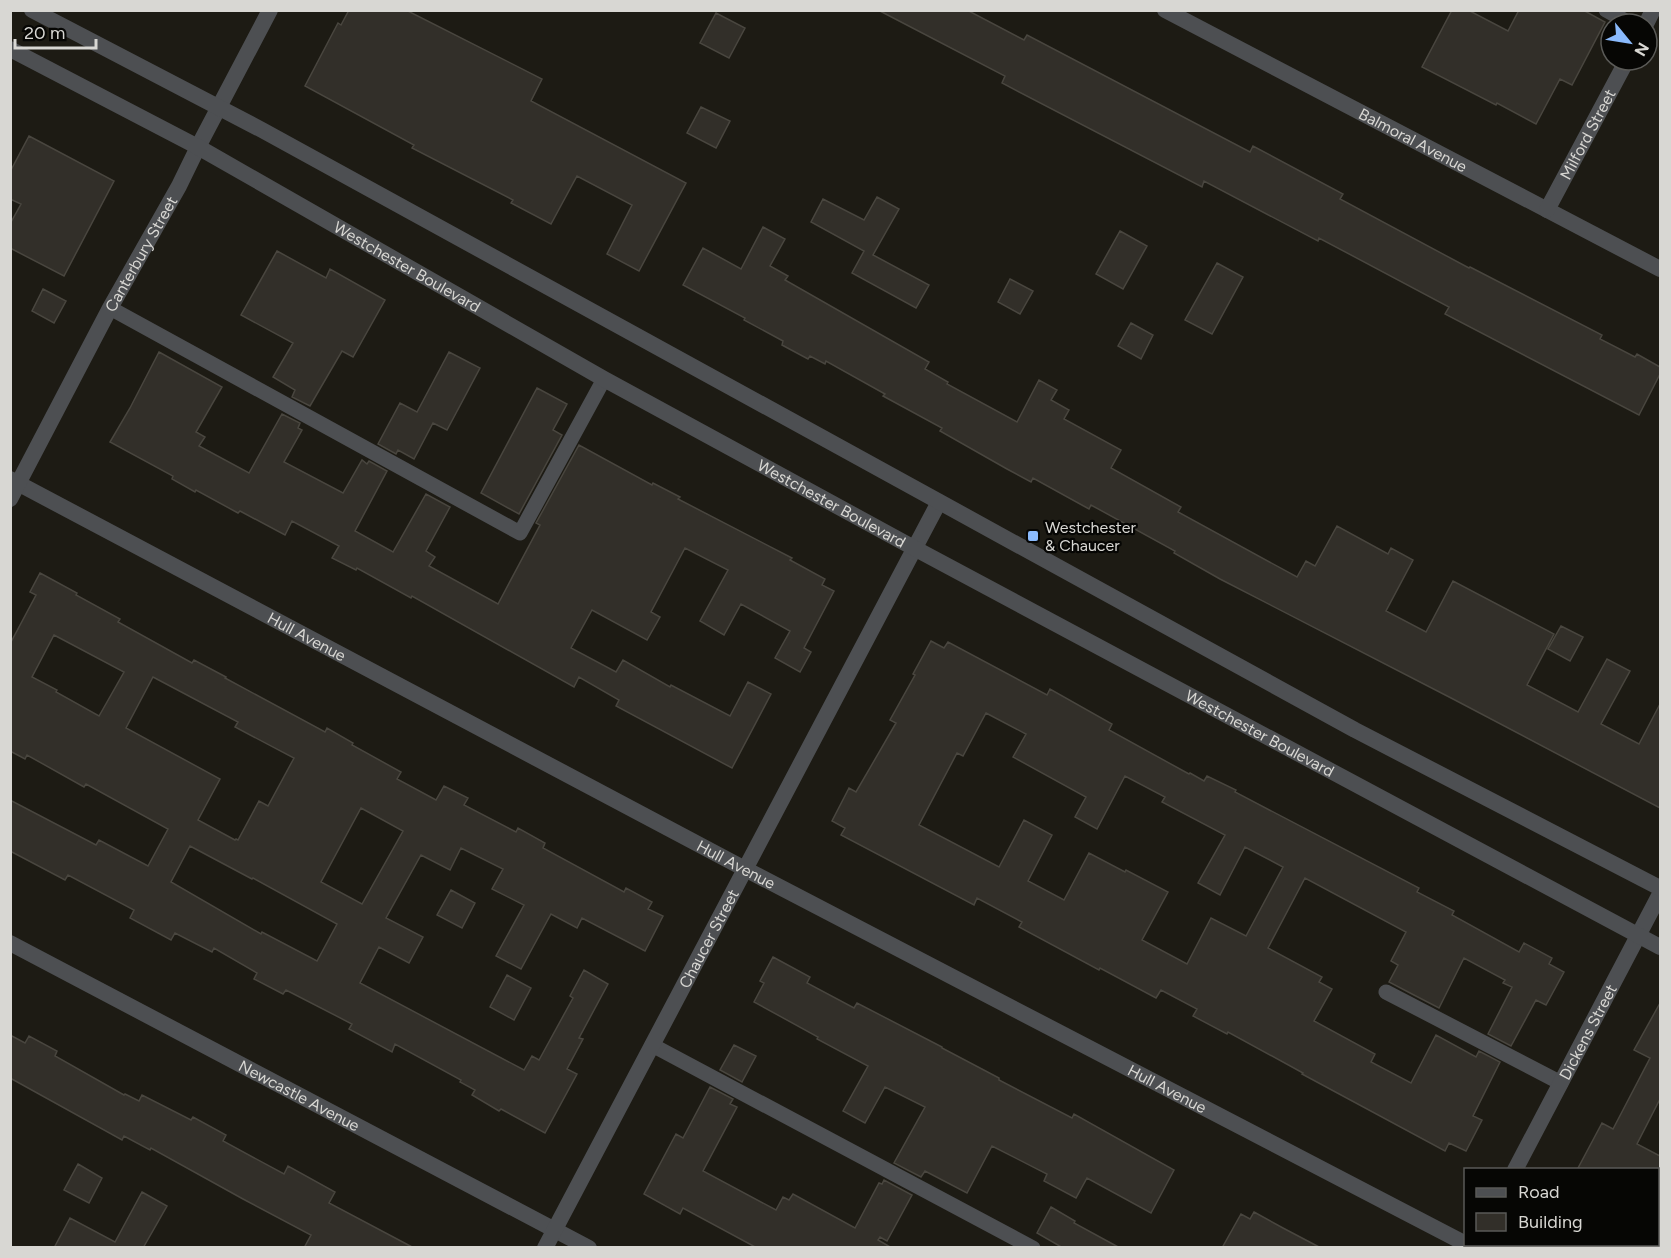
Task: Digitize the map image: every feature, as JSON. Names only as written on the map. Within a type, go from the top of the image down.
[{"type":"street","points":[[32,10],[220,107],[1356,730],[1660,888]]},
{"type":"street","name":"Canterbury Street","points":[[10,499],[15,481],[179,186],[270,10]]},
{"type":"street","name":"Balmoral Avenue","points":[[1165,10],[1190,16],[1660,269]]},
{"type":"street","name":"Westchester Boulevard","points":[[10,49],[198,147],[604,379],[914,548],[1660,947]]},
{"type":"street","name":"Milford Street","points":[[1547,210],[1621,72]]},
{"type":"street","name":"Hull Avenue","points":[[15,481],[745,869],[1464,1243]]},
{"type":"street","name":"Chaucer Street","points":[[545,1248],[939,502]]},
{"type":"street","name":"Dickens Street","points":[[1516,1168],[1660,894]]},
{"type":"street","name":"Newcastle Avenue","points":[[10,943],[589,1248]]},
{"type":"lane","points":[[110,308],[520,533],[604,379]]},
{"type":"lane","points":[[1386,992],[1561,1083]]},
{"type":"lane","points":[[651,1045],[1033,1248]]},
{"type":"building","points":[[349,10],[406,10],[542,79],[531,101],[686,183],[639,271],[607,254],[632,205],[577,176],[551,224],[511,203],[513,200],[412,148],[414,145],[305,86],[338,23],[341,25]]},
{"type":"building","points":[[878,10],[967,10],[1024,40],[1027,35],[1250,152],[1253,146],[1343,194],[1340,199],[1469,268],[1602,335],[1600,339],[1635,357],[1637,354],[1660,367],[1660,374],[1639,415],[1445,314],[1449,307],[1319,238],[1318,241],[1204,181],[1202,187],[1002,83],[1005,76]]},
{"type":"building","points":[[1452,10],[1468,10],[1508,31],[1519,10],[1583,10],[1599,19],[1599,33],[1572,85],[1560,79],[1536,124],[1422,67]]},
{"type":"building","points":[[716,13],[745,28],[729,58],[700,43]]},
{"type":"building","points":[[701,107],[730,121],[716,148],[687,133]]},
{"type":"building","points":[[29,136],[114,181],[64,276],[10,248],[10,224],[21,204],[10,199],[10,172]]},
{"type":"building","points":[[877,197],[899,209],[873,255],[929,285],[916,308],[852,273],[864,251],[811,222],[823,199],[864,220]]},
{"type":"building","points":[[763,227],[785,239],[770,266],[788,276],[785,280],[929,362],[925,369],[948,382],[947,384],[1017,422],[1039,380],[1057,390],[1051,400],[1069,410],[1064,419],[1121,450],[1111,468],[1181,507],[1178,512],[1297,577],[1306,561],[1315,566],[1337,526],[1388,554],[1391,548],[1413,560],[1386,611],[1426,632],[1453,581],[1554,634],[1527,685],[1578,712],[1607,659],[1630,671],[1601,724],[1639,744],[1660,704],[1660,808],[1220,579],[1174,553],[1175,551],[1091,505],[1089,509],[1033,478],[1031,482],[940,431],[942,428],[883,396],[885,394],[826,361],[825,364],[810,356],[808,359],[782,345],[783,341],[683,285],[703,248],[741,269]]},
{"type":"building","points":[[1120,231],[1147,246],[1123,289],[1096,274]]},
{"type":"building","points":[[277,251],[326,278],[330,269],[385,300],[353,357],[342,351],[310,406],[292,397],[295,390],[273,377],[293,343],[241,315]]},
{"type":"building","points":[[1217,263],[1243,277],[1212,334],[1185,320]]},
{"type":"building","points":[[1010,279],[1033,291],[1020,314],[998,302]]},
{"type":"building","points":[[43,289],[66,301],[54,323],[32,311]]},
{"type":"building","points":[[1131,323],[1153,335],[1141,359],[1118,346]]},
{"type":"building","points":[[159,352],[222,387],[196,432],[205,437],[199,446],[249,473],[282,414],[300,423],[298,428],[302,430],[284,462],[343,493],[362,460],[367,464],[369,461],[387,471],[355,531],[393,552],[426,494],[450,507],[426,551],[435,557],[429,566],[498,604],[540,525],[536,523],[579,445],[792,558],[790,560],[825,579],[822,585],[834,591],[804,648],[811,652],[800,672],[775,658],[790,631],[741,604],[724,635],[700,621],[728,570],[685,548],[651,612],[660,617],[647,640],[592,610],[571,648],[616,672],[623,660],[670,687],[671,685],[730,716],[748,682],[771,694],[732,768],[616,706],[619,700],[579,677],[574,687],[412,596],[411,598],[357,568],[356,570],[332,558],[339,546],[292,521],[285,535],[240,511],[238,513],[196,490],[195,492],[172,479],[173,476],[110,442]]},
{"type":"building","points":[[449,352],[480,368],[447,430],[433,423],[414,459],[398,450],[396,454],[378,444],[400,403],[417,412]]},
{"type":"building","points":[[537,388],[567,404],[553,430],[562,435],[519,514],[481,493]]},
{"type":"building","points":[[40,573],[120,619],[118,622],[192,663],[194,660],[325,732],[327,728],[353,743],[352,745],[401,772],[397,779],[436,800],[444,786],[468,798],[464,805],[516,832],[518,828],[545,843],[543,848],[624,892],[626,888],[652,902],[648,909],[663,916],[645,951],[582,918],[577,928],[551,914],[521,969],[496,956],[524,905],[492,889],[503,869],[461,848],[450,870],[421,855],[386,918],[423,937],[409,963],[379,947],[360,983],[524,1070],[532,1056],[539,1060],[573,998],[570,996],[584,970],[608,984],[579,1038],[583,1039],[567,1069],[577,1074],[545,1133],[472,1095],[475,1090],[460,1082],[461,1080],[395,1044],[392,1052],[349,1029],[352,1024],[286,990],[283,994],[254,979],[257,973],[214,948],[212,952],[175,933],[171,940],[130,918],[134,910],[68,875],[65,880],[10,851],[10,800],[96,845],[99,840],[148,866],[168,829],[86,784],[84,787],[27,755],[25,759],[10,751],[10,644],[36,595],[30,592]],"holes":[[[54,635],[124,672],[99,716],[32,677]],[[153,677],[238,722],[235,727],[294,758],[268,806],[259,801],[238,840],[235,840],[198,820],[220,779],[126,728]],[[361,808],[403,831],[362,904],[321,882]],[[190,846],[337,924],[317,961],[262,932],[261,934],[171,882]]]},
{"type":"building","points":[[1561,626],[1583,637],[1570,661],[1548,649]]},
{"type":"building","points":[[931,641],[944,648],[948,642],[1047,695],[1050,689],[1112,724],[1109,730],[1189,774],[1204,781],[1207,776],[1236,790],[1235,792],[1419,888],[1417,892],[1454,911],[1452,915],[1519,952],[1524,943],[1552,958],[1549,964],[1564,972],[1546,1005],[1536,1000],[1511,1046],[1488,1034],[1512,987],[1503,983],[1505,980],[1464,958],[1439,1008],[1389,982],[1398,965],[1391,961],[1406,932],[1305,878],[1268,948],[1322,977],[1319,982],[1332,989],[1314,1021],[1375,1054],[1371,1062],[1411,1083],[1436,1035],[1476,1057],[1479,1051],[1500,1062],[1473,1116],[1482,1120],[1466,1151],[1449,1143],[1445,1151],[1228,1032],[1227,1034],[1193,1016],[1197,1009],[1161,990],[1156,998],[1019,927],[1022,922],[977,898],[974,905],[841,835],[845,828],[832,821],[849,788],[856,792],[896,723],[890,720],[915,675],[913,674]],"holes":[[[986,713],[1026,734],[1013,757],[1086,797],[1075,817],[1097,829],[1125,776],[1165,797],[1162,802],[1225,835],[1198,883],[1220,895],[1245,847],[1283,867],[1246,936],[1211,918],[1187,964],[1142,940],[1168,892],[1126,870],[1125,872],[1089,853],[1064,900],[1028,881],[1052,835],[1024,820],[999,867],[919,825],[957,753],[963,756]]]},
{"type":"building","points":[[451,890],[475,903],[462,928],[437,915]]},
{"type":"building","points":[[773,957],[810,977],[807,983],[854,1008],[857,1003],[1072,1118],[1074,1114],[1174,1170],[1151,1213],[1087,1178],[1076,1198],[1044,1181],[1047,1174],[992,1146],[967,1193],[925,1171],[921,1177],[894,1163],[925,1107],[885,1087],[865,1123],[843,1111],[868,1066],[754,1002],[764,983],[760,981]]},
{"type":"building","points":[[507,975],[531,988],[514,1020],[490,1007]]},
{"type":"building","points":[[1660,1003],[1660,1099],[1637,1144],[1660,1156],[1660,1170],[1659,1168],[1578,1168],[1602,1123],[1613,1129],[1650,1058],[1634,1050]]},
{"type":"building","points":[[10,1035],[25,1043],[29,1036],[57,1051],[55,1056],[124,1095],[139,1101],[142,1095],[191,1120],[193,1117],[226,1135],[223,1141],[284,1174],[288,1166],[335,1192],[329,1203],[414,1248],[304,1248],[311,1235],[151,1148],[150,1150],[124,1136],[122,1140],[10,1078]]},
{"type":"building","points":[[734,1045],[756,1056],[742,1082],[720,1070]]},
{"type":"building","points":[[710,1087],[733,1099],[730,1104],[737,1107],[703,1171],[776,1210],[783,1197],[789,1200],[793,1194],[855,1228],[879,1183],[882,1184],[884,1180],[912,1195],[887,1241],[880,1237],[878,1240],[892,1248],[757,1248],[683,1208],[680,1214],[644,1194],[676,1134],[683,1138]]},
{"type":"building","points":[[78,1164],[102,1178],[89,1203],[64,1190]]},
{"type":"building","points":[[142,1192],[167,1206],[143,1248],[54,1248],[70,1218],[115,1242]]},
{"type":"building","points":[[1051,1207],[1075,1221],[1074,1223],[1120,1248],[1063,1248],[1037,1233]]},
{"type":"building","points":[[1254,1212],[1321,1248],[1222,1248],[1241,1214],[1250,1219]]},
{"type":"place","name":"Westchester & Chaucer","points":[[1033,536]]}]
